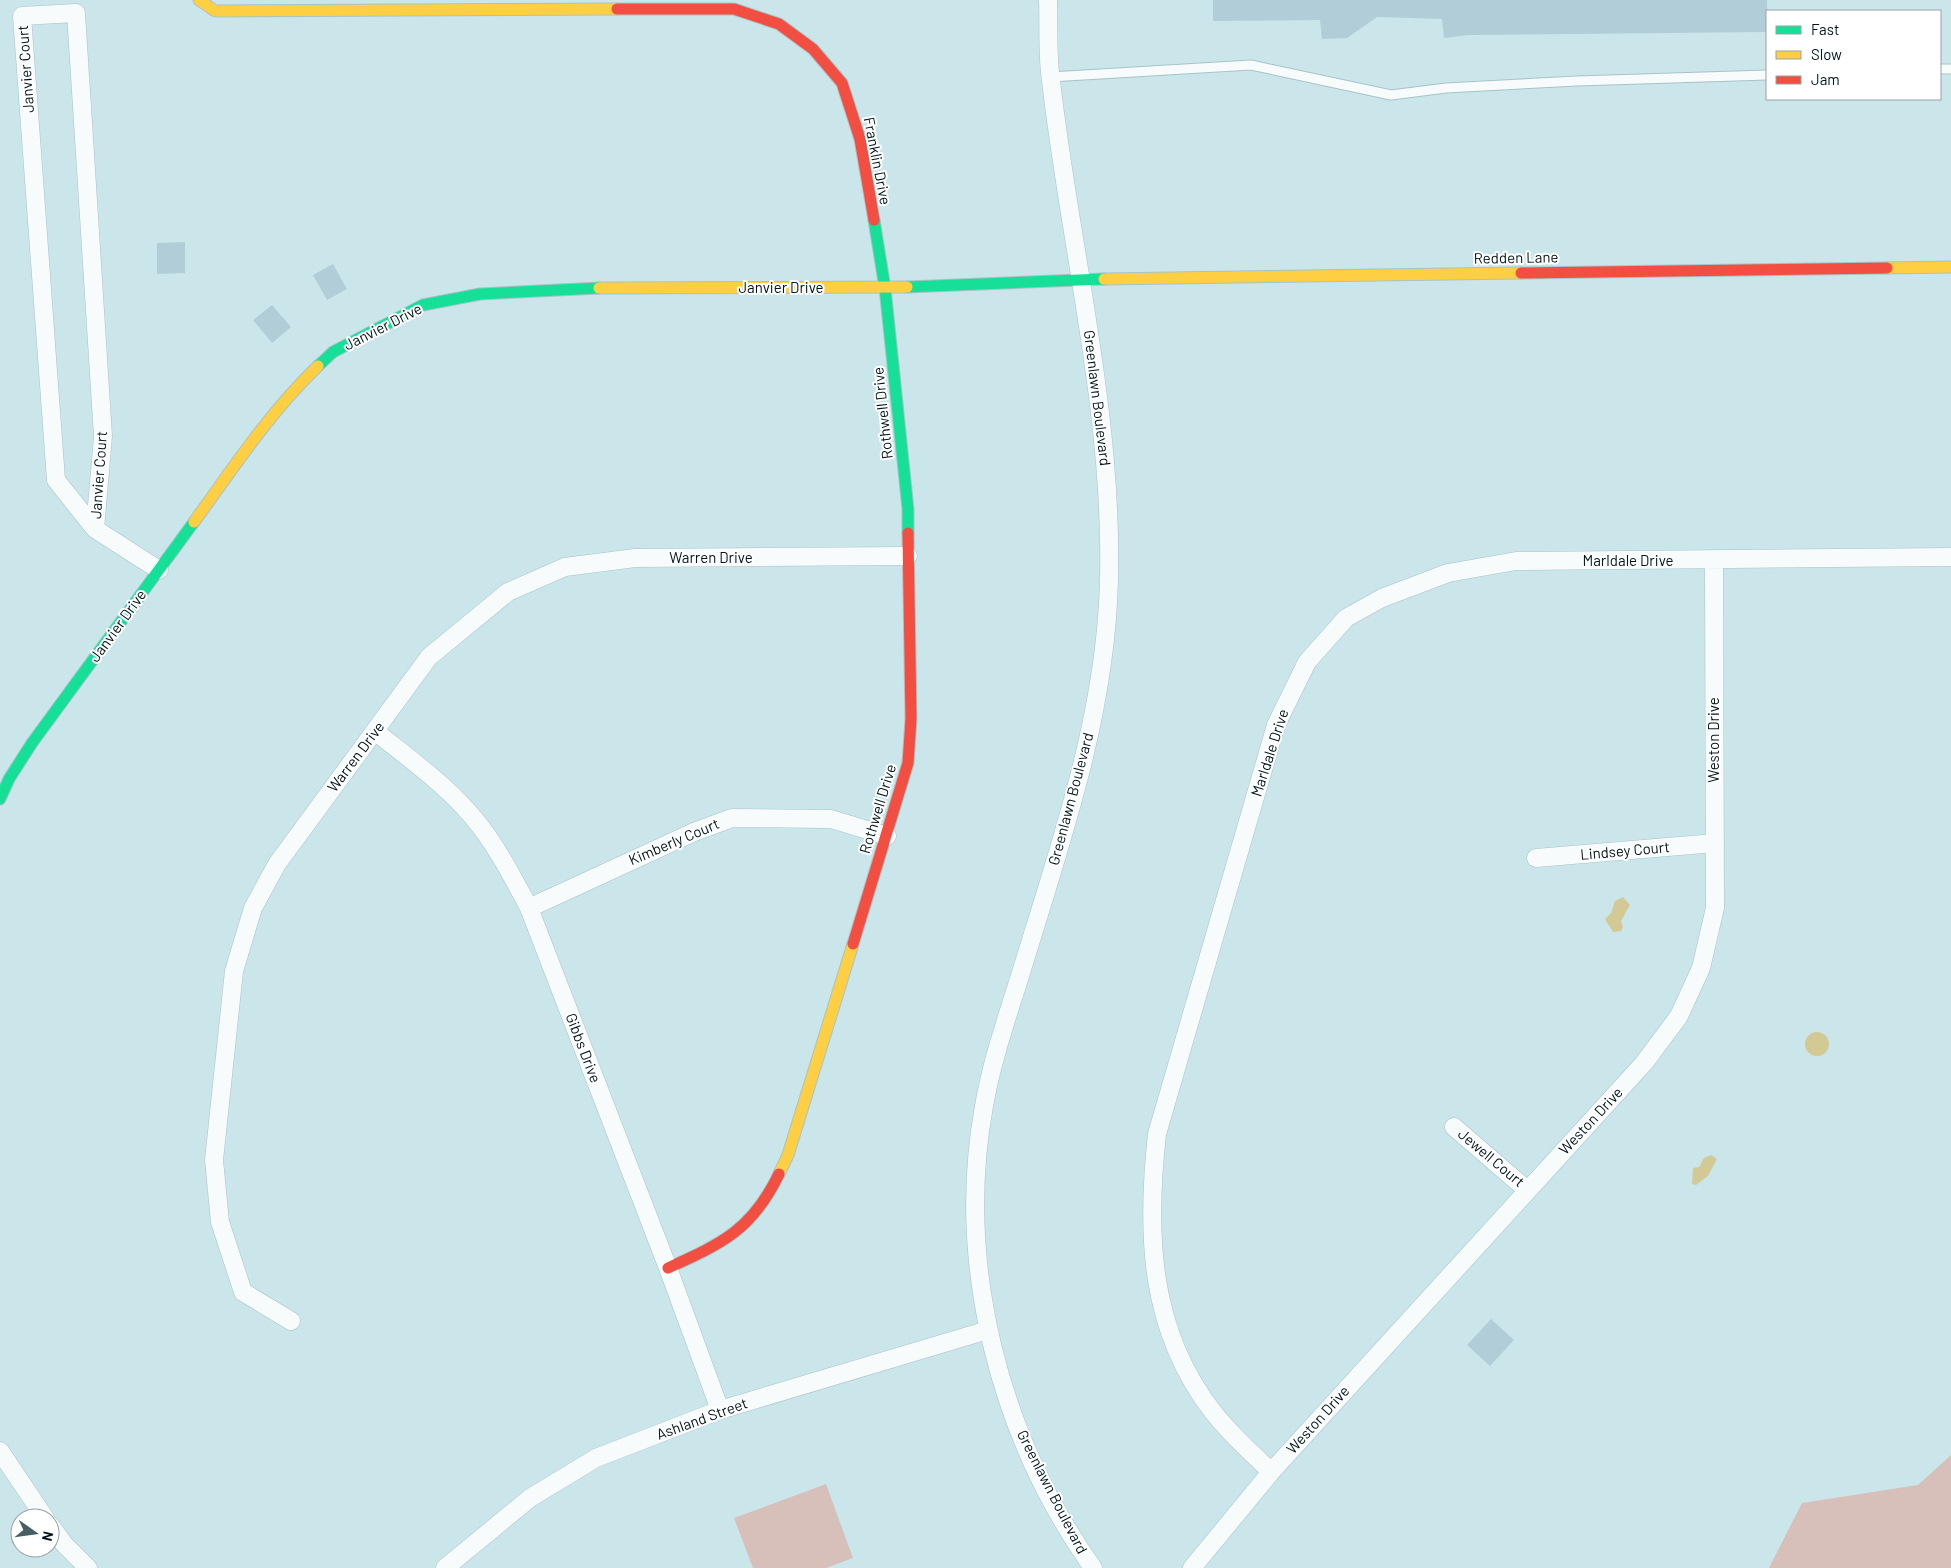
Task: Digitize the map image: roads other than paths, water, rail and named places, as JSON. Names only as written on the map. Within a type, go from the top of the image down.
[{"type":"street","name":"Franklin Drive","points":[[199,0],[215,11],[734,9],[779,24],[813,49],[842,83],[860,139],[884,288]]},
{"type":"street","name":"Greenlawn Boulevard","points":[[1048,0],[1050,77],[1081,278],[1107,478],[1109,576],[1106,627],[1099,685],[1076,791],[997,1051],[984,1106],[977,1158],[975,1207],[978,1256],[988,1330],[1002,1382],[1019,1432],[1060,1515],[1093,1568]]},
{"type":"street","name":"Janvier Court","points":[[95,528],[104,436],[76,13],[22,16],[56,480],[95,528],[159,570]]},
{"type":"street","name":"Redden Lane","points":[[1081,278],[1951,267]]},
{"type":"street","name":"Janvier Drive","points":[[0,799],[9,779],[32,743],[269,420],[297,386],[333,352],[423,305],[480,294],[568,288],[884,288],[1081,278]]},
{"type":"street","name":"Rothwell Drive","points":[[668,1268],[712,1248],[746,1225],[771,1192],[788,1154],[908,763],[911,719],[908,509],[884,288]]},
{"type":"street","name":"Warren Drive","points":[[291,1321],[243,1292],[220,1222],[214,1160],[234,971],[253,908],[277,864],[376,732],[429,657],[508,592],[565,567],[635,558],[908,556]]},
{"type":"street","name":"Marldale Drive","points":[[1271,1472],[1213,1412],[1183,1365],[1162,1311],[1152,1252],[1151,1192],[1157,1134],[1276,725],[1307,662],[1346,618],[1382,598],[1448,573],[1516,561],[1951,556]]},
{"type":"street","name":"Weston Drive","points":[[1192,1568],[1271,1472],[1644,1063],[1679,1016],[1701,968],[1715,908],[1714,560]]},
{"type":"street","name":"Gibbs Drive","points":[[376,732],[444,788],[479,825],[504,861],[529,908],[668,1268],[720,1410]]},
{"type":"street","name":"Kimberly Court","points":[[529,908],[694,832],[732,818],[831,819],[886,836]]},
{"type":"street","name":"Lindsey Court","points":[[1536,858],[1715,843]]},
{"type":"street","name":"Jewell Court","points":[[1454,1127],[1528,1190]]},
{"type":"street","name":"Ashland Street","points":[[445,1568],[530,1498],[596,1458],[720,1410],[988,1330]]},
{"type":"street","points":[[0,1451],[38,1508]]},
{"type":"street","points":[[60,1539],[88,1568]]},
{"type":"lane","points":[[1050,77],[1250,65],[1390,95],[1446,88],[1577,81],[1766,75]]}]
